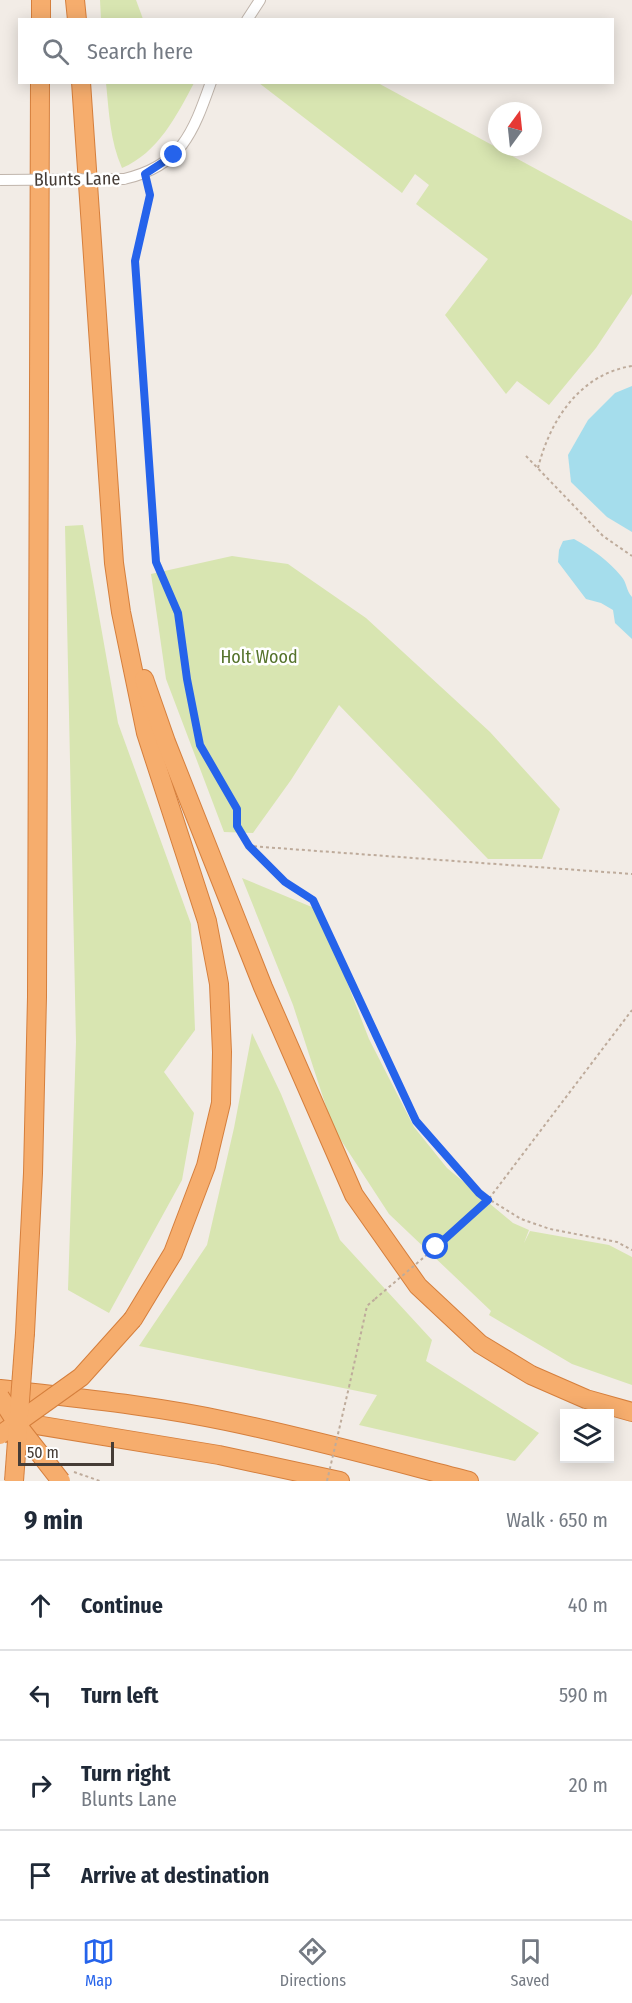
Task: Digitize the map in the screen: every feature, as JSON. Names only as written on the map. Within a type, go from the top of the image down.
[{"type":"highway","points":[[41,0],[41,18]]},
{"type":"highway","points":[[75,0],[77,18]]},
{"type":"highway","points":[[14,1481],[25,1333],[33,1173],[38,985],[40,84]]},
{"type":"highway","points":[[0,1435],[81,1377],[133,1319],[173,1253],[206,1166],[220,1103],[222,1052],[219,984],[207,921],[146,733],[121,612],[114,563],[81,84]]},
{"type":"highway","points":[[121,612],[166,742],[263,987],[354,1195],[418,1286],[480,1344],[531,1375],[586,1399],[632,1412]]},
{"type":"highway","points":[[0,1389],[122,1403],[224,1420],[325,1443],[470,1481]]},
{"type":"highway","points":[[0,1397],[22,1431],[61,1481]]},
{"type":"highway","points":[[0,1419],[219,1455],[340,1481]]},
{"type":"highway","points":[[301,1471],[325,1481]]},
{"type":"street","points":[[248,18],[260,0]]},
{"type":"street","name":"Blunts Lane","points":[[0,180],[124,180],[145,174],[174,155],[180,148],[195,125],[209,84]]},
{"type":"path","points":[[145,174],[150,195],[135,261],[156,562],[178,613],[187,679],[200,745],[237,809],[237,826],[249,846],[285,882],[313,900],[416,1121],[479,1193],[488,1200],[521,1219],[550,1229],[617,1242],[632,1250]]},
{"type":"path","points":[[538,468],[550,431],[575,394],[616,369],[632,366]]},
{"type":"path","points":[[526,456],[603,536],[632,556]]},
{"type":"path","points":[[249,846],[632,873]]},
{"type":"path","points":[[325,1481],[349,1387],[366,1306],[488,1200],[632,1010]]},
{"type":"green space","points":[[100,0],[136,0],[143,18],[101,18]]},
{"type":"green space","points":[[106,84],[193,84],[173,120],[156,143],[146,153],[122,168],[112,137]]},
{"type":"green space","points":[[260,84],[380,84],[488,143],[488,156],[512,156],[632,221],[632,294],[596,348],[549,405],[517,381],[506,394],[445,315],[488,259],[416,204],[429,185],[415,174],[402,193]]},
{"type":"green space","points":[[83,525],[118,723],[191,924],[195,1030],[164,1072],[194,1113],[182,1180],[109,1313],[68,1290],[76,1042],[65,526]]},
{"type":"green space","name":"Holt Wood","points":[[232,556],[288,564],[366,618],[490,732],[560,809],[542,859],[488,859],[339,705],[291,780],[253,833],[224,832],[166,679],[151,574]]},
{"type":"green space","points":[[242,878],[319,910],[369,1039],[414,1127],[447,1168],[513,1223],[529,1230],[524,1243],[530,1231],[609,1245],[632,1257],[632,1385],[572,1364],[489,1315],[491,1311],[389,1214],[333,1128],[293,1005]]},
{"type":"green space","points":[[252,1033],[281,1094],[340,1240],[432,1340],[426,1361],[539,1433],[515,1461],[359,1425],[377,1395],[139,1346],[207,1245],[234,1128]]},
{"type":"water","points":[[632,386],[632,532],[607,517],[571,482],[568,455],[588,420],[615,393]]},
{"type":"water","points":[[574,539],[605,560],[623,578],[632,597],[632,639],[615,623],[613,610],[601,603],[586,599],[558,562],[559,550],[563,541]]},
{"type":"route","points":[[174,155],[145,174],[150,195],[135,261],[156,562],[178,613],[187,679],[200,745],[237,809],[237,826],[249,846],[285,882],[313,900],[416,1121],[479,1193],[488,1200],[436,1247]]}]
